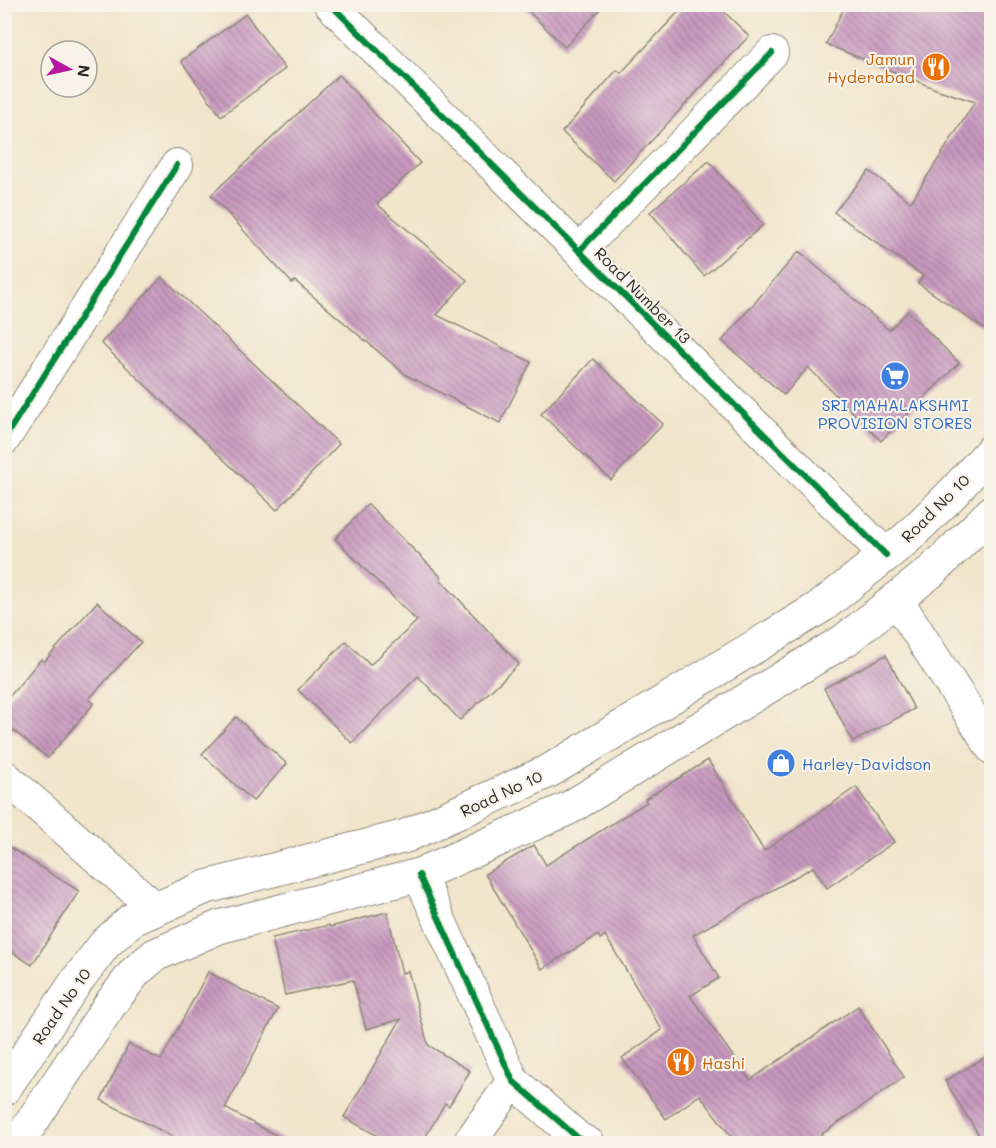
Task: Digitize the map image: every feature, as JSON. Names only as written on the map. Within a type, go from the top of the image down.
[{"type":"main road","name":"Road No 10","points":[[4,1089],[76,982],[105,944],[131,920],[206,887],[406,836],[539,776],[822,606],[886,555],[951,495],[992,450]]},
{"type":"main road","points":[[17,1143],[109,1006],[135,972],[155,955],[219,927],[419,875],[569,808],[845,640],[933,570],[992,512]]},
{"type":"street","name":"Road Number 13","points":[[336,8],[886,555]]},
{"type":"street","points":[[579,251],[772,53]]},
{"type":"street","points":[[4,439],[177,165]]},
{"type":"street","points":[[897,600],[992,748]]},
{"type":"street","points":[[4,776],[155,908]]},
{"type":"street","points":[[419,875],[513,1081],[581,1142]]},
{"type":"street","points":[[468,1143],[513,1081]]},
{"type":"building","points":[[521,4],[605,4],[565,47]]},
{"type":"building","points":[[686,4],[716,4],[749,36],[614,181],[562,132],[617,70],[621,73]]},
{"type":"building","points":[[846,4],[992,4],[992,334],[918,283],[923,276],[834,212],[869,171],[911,202],[975,102],[936,89],[826,44]]},
{"type":"building","points":[[246,14],[285,69],[221,116],[181,61]]},
{"type":"building","points":[[339,75],[420,163],[377,204],[467,280],[437,315],[531,362],[500,423],[406,375],[295,281],[292,283],[211,195]]},
{"type":"building","points":[[709,161],[763,225],[704,276],[650,212]]},
{"type":"building","points":[[799,251],[889,330],[908,311],[959,363],[881,441],[808,367],[784,395],[722,341]]},
{"type":"building","points":[[162,277],[339,444],[277,510],[101,343]]},
{"type":"building","points":[[593,359],[663,424],[611,480],[541,414]]},
{"type":"building","points":[[368,504],[441,577],[440,579],[519,664],[460,720],[418,676],[352,743],[298,690],[346,641],[370,665],[417,621],[335,539]]},
{"type":"building","points":[[97,602],[141,642],[89,699],[94,703],[48,758],[4,723],[4,703],[41,659],[44,662]]},
{"type":"building","points":[[886,655],[914,709],[853,742],[824,688]]},
{"type":"building","points":[[236,717],[287,764],[253,801],[202,754]]},
{"type":"building","points":[[708,760],[764,851],[856,787],[894,842],[827,888],[813,867],[693,935],[719,978],[690,996],[750,1080],[858,1006],[904,1077],[809,1143],[736,1143],[700,1095],[666,1119],[622,1058],[662,1030],[605,935],[600,939],[598,935],[542,969],[485,874],[534,845],[546,865],[647,802],[645,799]]},
{"type":"building","points":[[4,844],[79,891],[32,965],[4,947]]},
{"type":"building","points":[[387,912],[402,973],[408,971],[428,1045],[470,1071],[449,1106],[445,1103],[422,1143],[390,1143],[344,1117],[401,1019],[366,1029],[353,980],[285,995],[272,938],[329,925],[330,927]]},
{"type":"building","points":[[208,972],[278,1009],[225,1108],[290,1143],[185,1143],[101,1100],[129,1044],[161,1060]]},
{"type":"building","points":[[992,1053],[992,1143],[984,1143],[945,1081]]},
{"type":"cycle path","points":[[330,4],[886,555]]},
{"type":"cycle path","points":[[579,251],[772,53]]},
{"type":"cycle path","points":[[4,439],[177,165]]},
{"type":"cycle path","points":[[419,875],[513,1081],[578,1138],[589,1144]]},
{"type":"place","name":"Jamun Hyderabad","points":[[936,67]]},
{"type":"place","name":"SRI MAHALAKSHMI PROVISION STORES","points":[[895,376]]},
{"type":"place","name":"Harley-Davidson","points":[[781,763]]},
{"type":"place","name":"Hashi","points":[[681,1062]]}]
